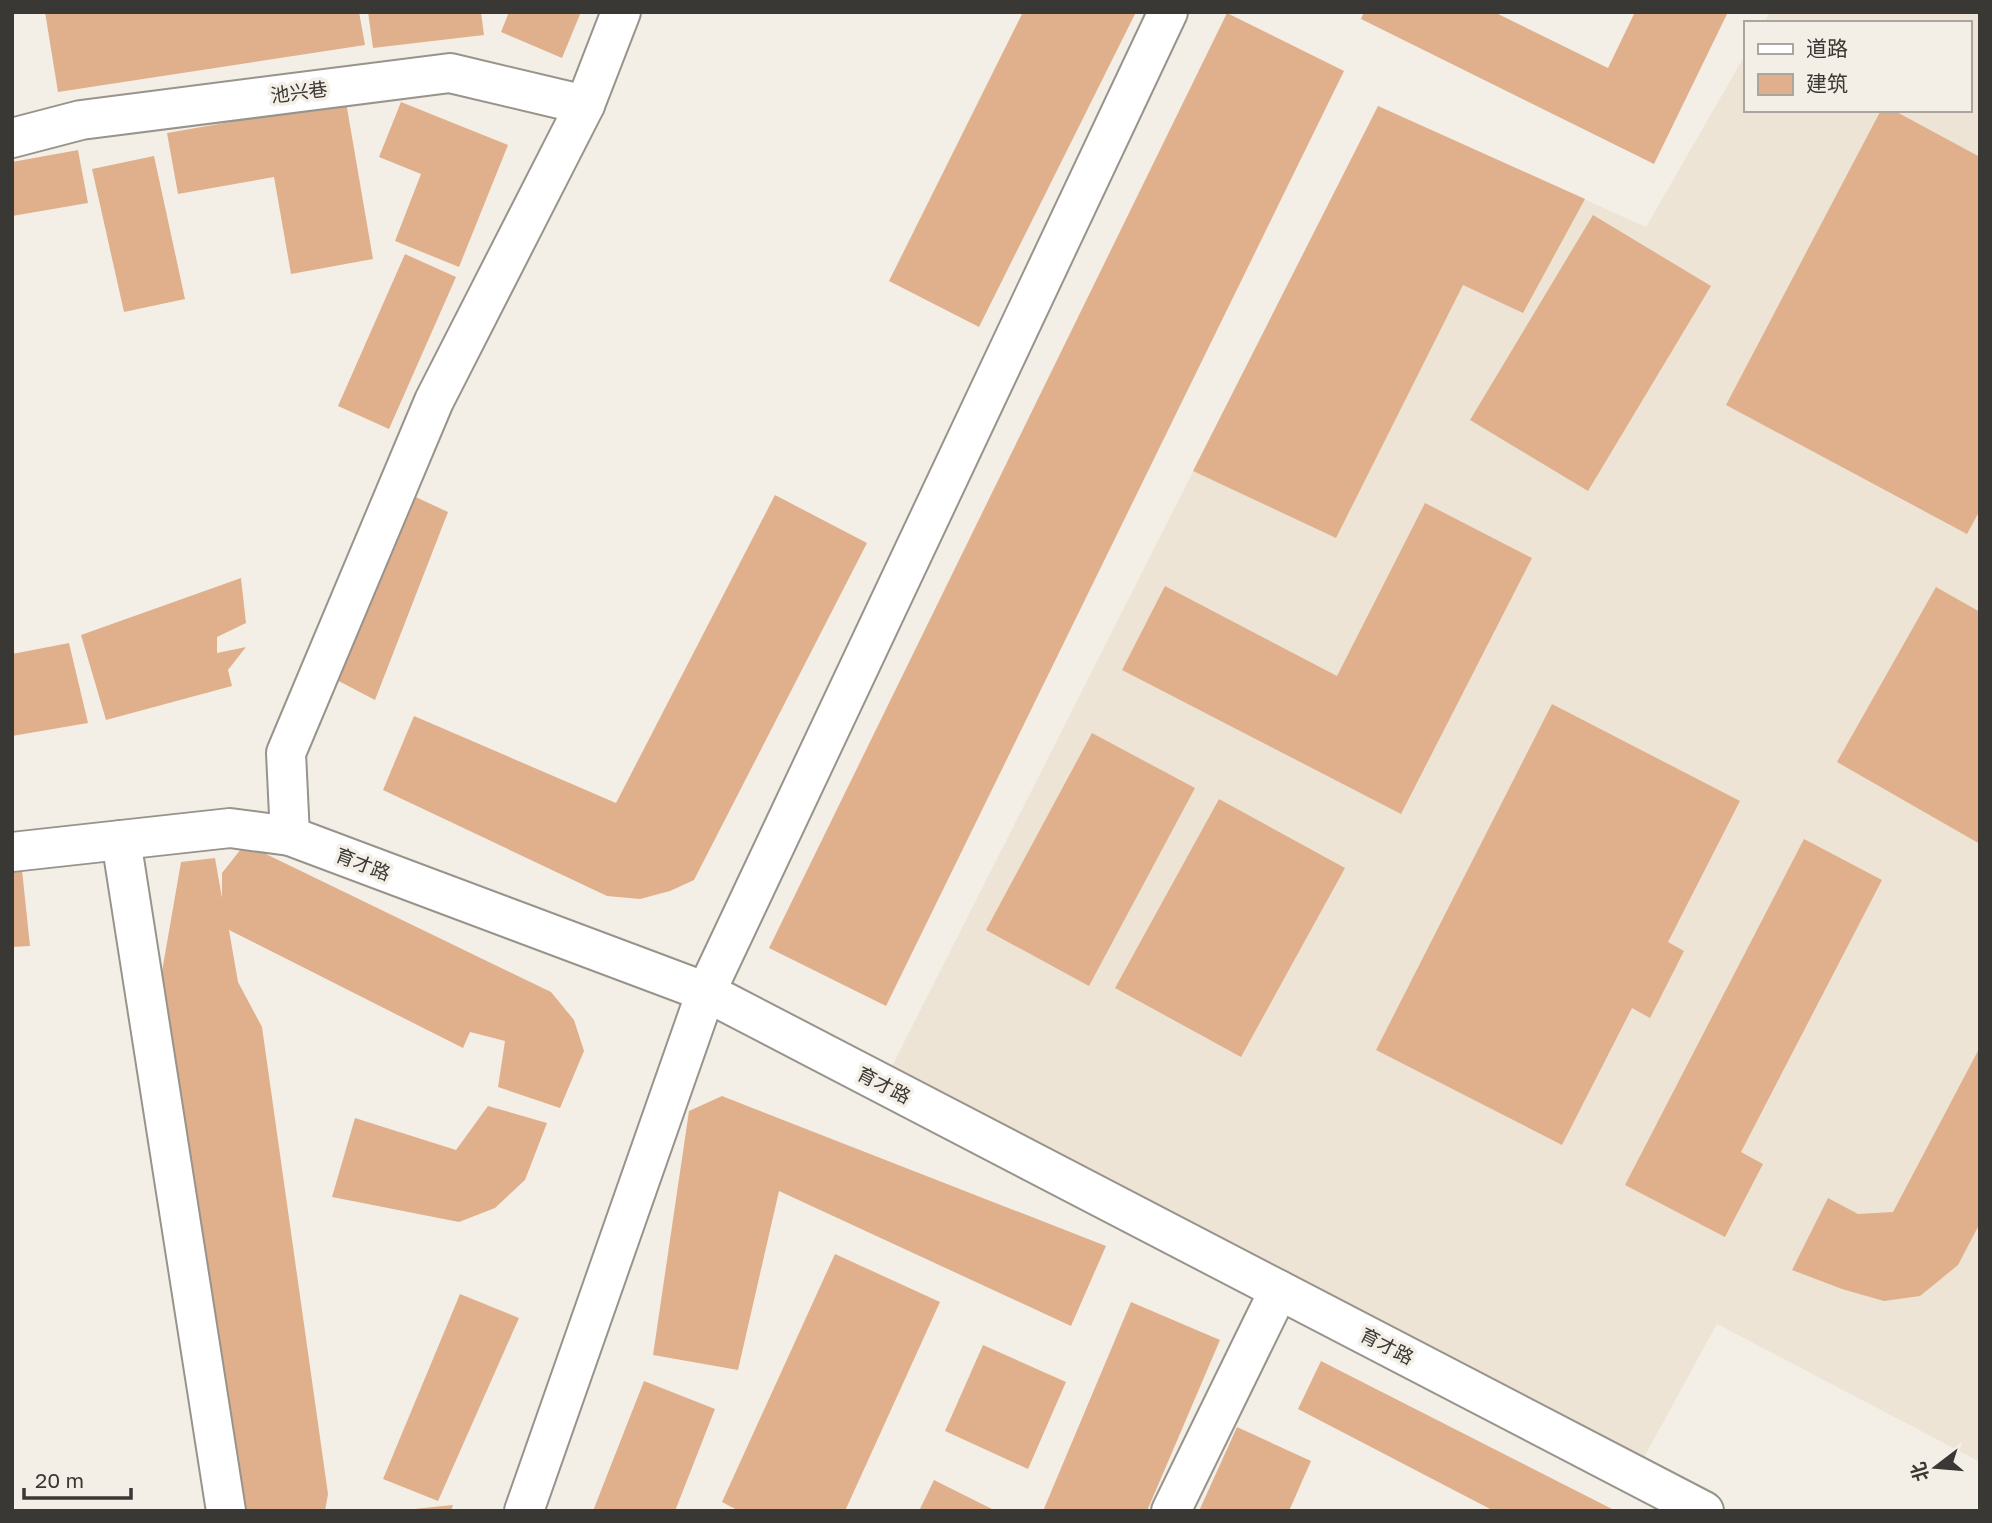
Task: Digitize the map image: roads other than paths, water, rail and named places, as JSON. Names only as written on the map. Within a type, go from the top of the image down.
[{"type":"street","points":[[290,836],[286,753],[434,401],[585,106],[621,12]]},
{"type":"street","points":[[524,1511],[706,992],[1168,12]]},
{"type":"street","name":"池兴巷","points":[[12,138],[81,120],[450,73],[585,106]]},
{"type":"street","name":"育才路","points":[[12,852],[230,828],[290,836],[706,992],[1704,1511]]},
{"type":"street","points":[[121,840],[226,1511]]},
{"type":"street","points":[[1171,1511],[1279,1290]]}]
